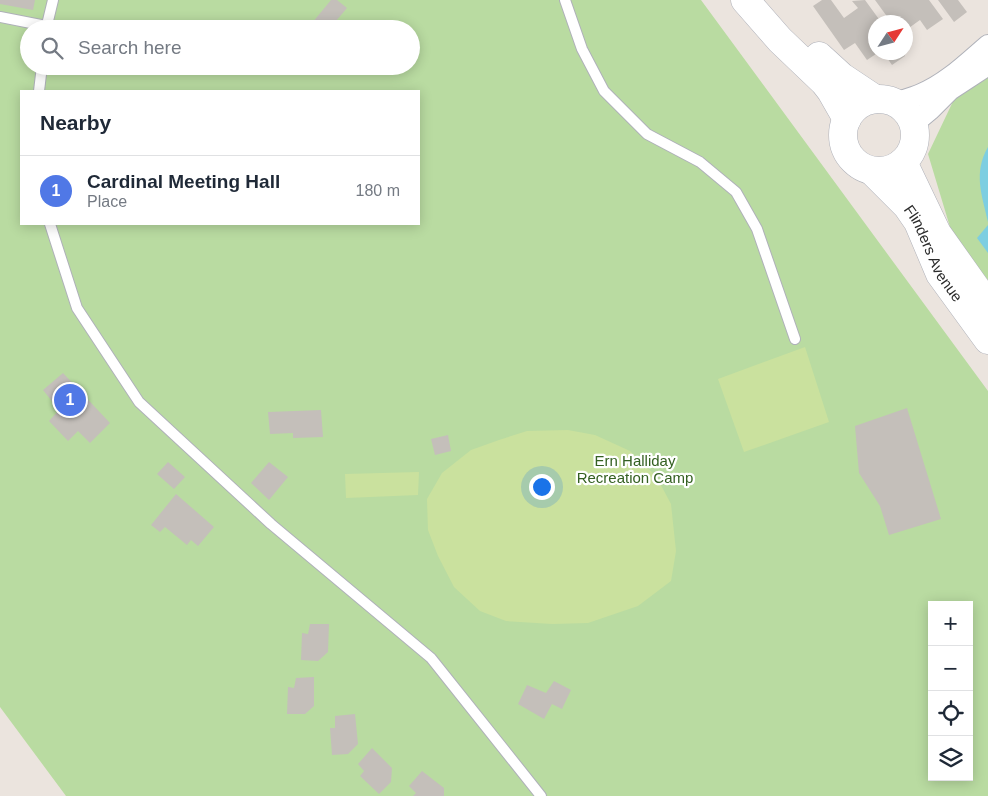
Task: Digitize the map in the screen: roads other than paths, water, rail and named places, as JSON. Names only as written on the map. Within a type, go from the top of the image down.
[{"type":"main road","points":[[745,0],[780,40],[824,82],[847,120]]},
{"type":"main road","points":[[767,0],[791,30],[842,77],[906,111],[913,124],[915,134],[914,145],[910,154],[903,162],[888,170],[872,171],[858,164],[847,151],[843,135],[847,120],[856,107],[865,102],[885,101]]},
{"type":"main road","name":"Flinders Avenue","points":[[903,162],[937,233],[988,305]]},
{"type":"main road","name":"Flinders Avenue","points":[[872,171],[907,206],[918,222],[940,274],[988,340]]},
{"type":"street","points":[[885,101],[921,94],[944,82],[962,69],[988,45]]},
{"type":"street","points":[[913,124],[931,110],[950,90],[988,65]]},
{"type":"lane","points":[[48,20],[53,0]]},
{"type":"lane","points":[[565,0],[582,49],[604,91],[647,134],[700,162],[736,192],[757,229],[795,339]]},
{"type":"lane","points":[[0,17],[20,22]]},
{"type":"lane","points":[[39,90],[41,75]]},
{"type":"lane","points":[[50,225],[77,308],[139,402],[271,524],[431,658],[541,796]]},
{"type":"water","points":[[988,147],[988,222],[981,193],[980,175],[983,157]]},
{"type":"water","points":[[988,225],[988,253],[977,238]]},
{"type":"place","name":"Cardinal Meeting Hall","points":[[70,400]]},
{"type":"park label","name":"Ern Halliday Recreation Camp","points":[[635,470]]}]
